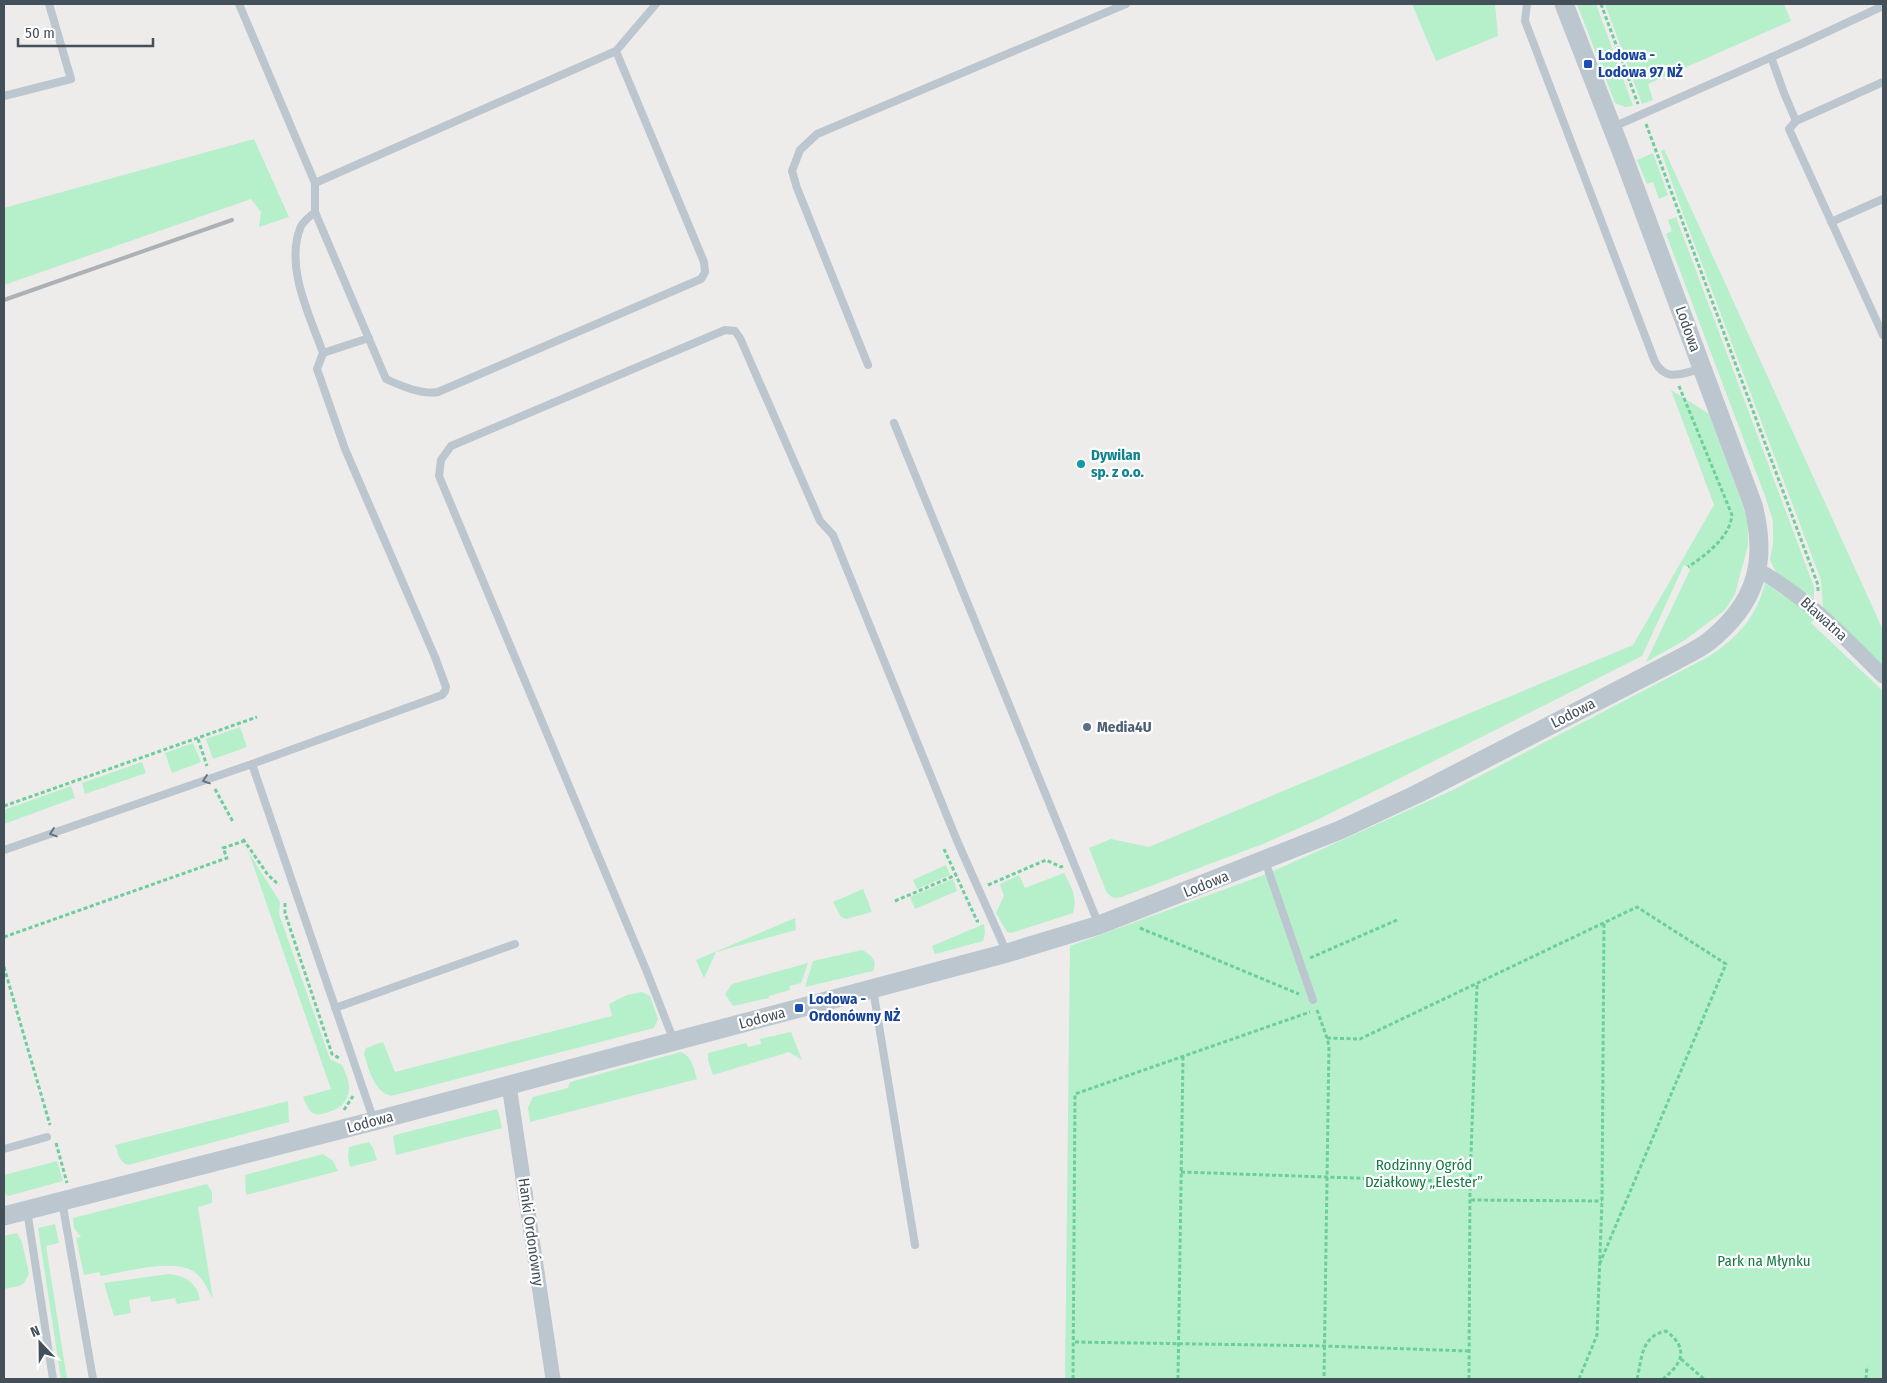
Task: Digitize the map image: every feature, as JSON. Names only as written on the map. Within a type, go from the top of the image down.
[{"type":"street","name":"Lodowa","points":[[4,1216],[27,1210],[64,1192],[374,1121],[1007,953],[1108,922],[1340,830],[1417,794],[1675,661],[1708,642],[1733,618],[1748,596],[1758,570],[1760,529],[1703,368],[1564,4]]},
{"type":"street","name":"Bławatna","points":[[1758,570],[1782,583],[1819,612],[1883,676]]},
{"type":"street","name":"Hanki Ordonówny","points":[[509,1085],[553,1379]]},
{"type":"lane","points":[[4,96],[71,79],[50,4]]},
{"type":"lane","points":[[239,4],[315,183],[315,212],[386,378],[394,383],[429,394],[438,392],[701,279],[705,272],[704,262],[616,51]]},
{"type":"lane","points":[[315,183],[616,51],[655,4]]},
{"type":"lane","points":[[868,364],[797,188],[792,171],[800,150],[817,134],[1126,4]]},
{"type":"lane","points":[[1527,4],[1525,21],[1655,362],[1660,371],[1671,376],[1703,368]]},
{"type":"lane","points":[[1612,127],[1883,6]]},
{"type":"lane","points":[[1771,57],[1796,121]]},
{"type":"lane","points":[[1883,82],[1796,121],[1789,129],[1883,335]]},
{"type":"lane","points":[[1832,222],[1883,199]]},
{"type":"lane","points":[[4,850],[252,764],[418,704],[445,691],[446,687],[436,656],[345,449],[317,369],[323,354],[297,277],[297,243],[299,234],[302,224],[315,212]]},
{"type":"lane","points":[[674,1041],[439,476],[441,460],[451,446],[725,330],[736,331],[740,338],[820,521],[833,535],[1007,953]]},
{"type":"lane","points":[[323,354],[369,338]]},
{"type":"lane","points":[[894,423],[1073,862],[1108,922]]},
{"type":"lane","points":[[252,764],[374,1121]]},
{"type":"lane","points":[[1265,861],[1313,1000]]},
{"type":"lane","points":[[336,1008],[515,944]]},
{"type":"lane","points":[[873,989],[915,1244]]},
{"type":"lane","points":[[4,1149],[50,1134]]},
{"type":"lane","points":[[64,1192],[92,1379]]},
{"type":"lane","points":[[27,1210],[54,1379]]},
{"type":"path","points":[[1601,4],[1818,585],[1819,612]]},
{"type":"path","points":[[1675,375],[1732,515],[1731,525],[1723,536],[1698,561],[1688,567]]},
{"type":"path","points":[[4,806],[257,717]]},
{"type":"path","points":[[4,937],[227,858],[223,848],[243,840],[268,875],[278,884],[282,893]]},
{"type":"path","points":[[979,889],[1046,860],[1061,867],[1073,862]]},
{"type":"path","points":[[895,901],[956,875]]},
{"type":"path","points":[[285,902],[285,913],[332,1054],[344,1061]]},
{"type":"path","points":[[963,908],[970,905]]},
{"type":"path","points":[[1328,1038],[1360,1039],[1477,985],[1637,907],[1726,964],[1600,1263]]},
{"type":"path","points":[[1300,963],[1397,920]]},
{"type":"path","points":[[1108,922],[1313,1000],[1328,1038],[1329,1046],[1324,1379]]},
{"type":"path","points":[[1579,1379],[1598,1335],[1602,1201],[1604,923]]},
{"type":"path","points":[[4,967],[50,1134]]},
{"type":"path","points":[[1469,1379],[1470,1182],[1477,985]]},
{"type":"path","points":[[1073,1379],[1075,1094],[1316,1010]]},
{"type":"path","points":[[1178,1379],[1183,1056]]},
{"type":"path","points":[[343,1111],[355,1091]]},
{"type":"path","points":[[55,1141],[64,1192]]},
{"type":"path","points":[[1181,1172],[1470,1182]]},
{"type":"path","points":[[1471,1200],[1602,1201]]},
{"type":"path","points":[[1637,1379],[1644,1347],[1651,1336],[1658,1332],[1666,1331],[1680,1345],[1681,1359],[1673,1371],[1663,1379]]},
{"type":"path","points":[[1074,1342],[1324,1346],[1469,1351]]},
{"type":"path","points":[[1681,1359],[1704,1379]]},
{"type":"path","points":[[1866,1379],[1867,1366]]},
{"type":"green space","points":[[1412,4],[1495,4],[1498,36],[1436,61]]},
{"type":"green space","points":[[1577,4],[1596,4],[1633,106],[1625,107],[1615,103]]},
{"type":"green space","points":[[1605,4],[1784,4],[1791,21],[1648,84],[1653,100],[1642,104]]},
{"type":"green space","points":[[254,139],[289,217],[259,227],[261,212],[251,199],[4,285],[4,208]]},
{"type":"green space","points":[[1664,149],[1883,630],[1883,665],[1823,609],[1821,580],[1682,211],[1661,151]]},
{"type":"green space","points":[[1653,153],[1668,195],[1659,199],[1653,182],[1647,184],[1637,160]]},
{"type":"green space","points":[[1676,217],[1814,587],[1814,603],[1776,572],[1770,560],[1773,543],[1773,521],[1666,234],[1672,231],[1668,220]]},
{"type":"green space","points":[[1671,390],[1709,414],[1743,506],[1748,525],[1748,545],[1735,594],[1725,610],[1685,640],[1646,662],[1690,570],[1684,565],[1642,656],[1317,820],[1263,844],[1124,896],[1114,898],[1108,894],[1089,848],[1111,839],[1149,847],[1633,645],[1714,505]]},
{"type":"green space","points":[[1765,583],[1816,617],[1811,623],[1883,691],[1883,1379],[1065,1379],[1070,946],[1269,873],[1453,790],[1708,657],[1728,643],[1751,617]]},
{"type":"green space","points":[[240,727],[247,747],[213,759],[206,739]]},
{"type":"green space","points":[[193,743],[201,762],[172,773],[165,753]]},
{"type":"green space","points":[[142,762],[146,773],[85,794],[82,783]]},
{"type":"green space","points":[[71,786],[75,798],[4,824],[4,810]]},
{"type":"green space","points":[[249,853],[280,902],[279,914],[330,1059],[342,1065],[348,1078],[349,1093],[345,1101],[338,1108],[330,1112],[314,1114],[308,1108],[303,1097],[331,1089]]},
{"type":"green space","points":[[946,865],[950,875],[917,889],[913,880]]},
{"type":"green space","points":[[1064,873],[1074,897],[1073,913],[1011,933],[1007,932],[996,913],[1004,896],[1000,884],[1019,875],[1025,888]]},
{"type":"green space","points":[[953,879],[957,891],[915,909],[910,897]]},
{"type":"green space","points":[[863,889],[872,912],[846,919],[841,917],[833,902]]},
{"type":"green space","points":[[795,918],[796,930],[716,952],[704,978],[696,960]]},
{"type":"green space","points":[[984,924],[985,933],[983,941],[935,954],[932,946]]},
{"type":"green space","points":[[862,950],[874,961],[873,971],[805,987],[813,961]]},
{"type":"green space","points":[[808,963],[801,983],[789,986],[790,990],[769,996],[769,998],[733,1006],[725,994],[732,984]]},
{"type":"green space","points":[[642,992],[650,996],[658,1019],[654,1028],[391,1096],[376,1084],[364,1054],[366,1048],[383,1042],[395,1072],[612,1016],[609,1004],[627,995]]},
{"type":"green space","points":[[791,1032],[802,1060],[789,1052],[713,1075],[708,1060],[708,1053],[746,1043],[748,1047],[761,1044],[760,1039]]},
{"type":"green space","points":[[681,1052],[690,1060],[697,1079],[530,1122],[528,1107],[533,1097],[568,1088],[570,1082]]},
{"type":"green space","points":[[288,1101],[289,1122],[128,1165],[121,1160],[115,1145]]},
{"type":"green space","points":[[497,1109],[502,1128],[396,1155],[393,1137],[395,1135]]},
{"type":"green space","points":[[369,1142],[377,1160],[350,1167],[349,1147]]},
{"type":"green space","points":[[323,1154],[333,1161],[338,1171],[246,1195],[245,1175]]},
{"type":"green space","points":[[57,1161],[63,1181],[8,1196],[4,1193],[4,1175]]},
{"type":"green space","points":[[207,1184],[212,1192],[212,1203],[198,1207],[213,1299],[204,1282],[196,1273],[187,1268],[163,1266],[101,1276],[99,1272],[84,1275],[76,1238],[81,1237],[74,1228],[73,1218]]},
{"type":"green space","points":[[55,1224],[59,1243],[46,1246],[67,1379],[61,1379],[38,1228]]},
{"type":"green space","points":[[17,1233],[22,1242],[29,1274],[24,1283],[19,1286],[4,1289],[4,1236]]},
{"type":"green space","points":[[169,1274],[190,1281],[199,1294],[200,1300],[177,1304],[175,1298],[151,1302],[150,1296],[129,1300],[131,1313],[114,1316],[104,1283]]},
{"type":"railway","points":[[4,300],[232,220]]},
{"type":"place","name":"Lodowa - Lodowa 97 NŻ","points":[[1588,64]]},
{"type":"place","name":"Dywilan sp. z o.o.","points":[[1081,464]]},
{"type":"place","name":"Media4U","points":[[1087,727]]},
{"type":"place","name":"Lodowa - Ordonówny NŻ","points":[[799,1008]]},
{"type":"park label","name":"Rodzinny Ogród Działkowy „Elester”","points":[[1424,1174]]},
{"type":"park label","name":"Park na Młynku","points":[[1764,1261]]}]
